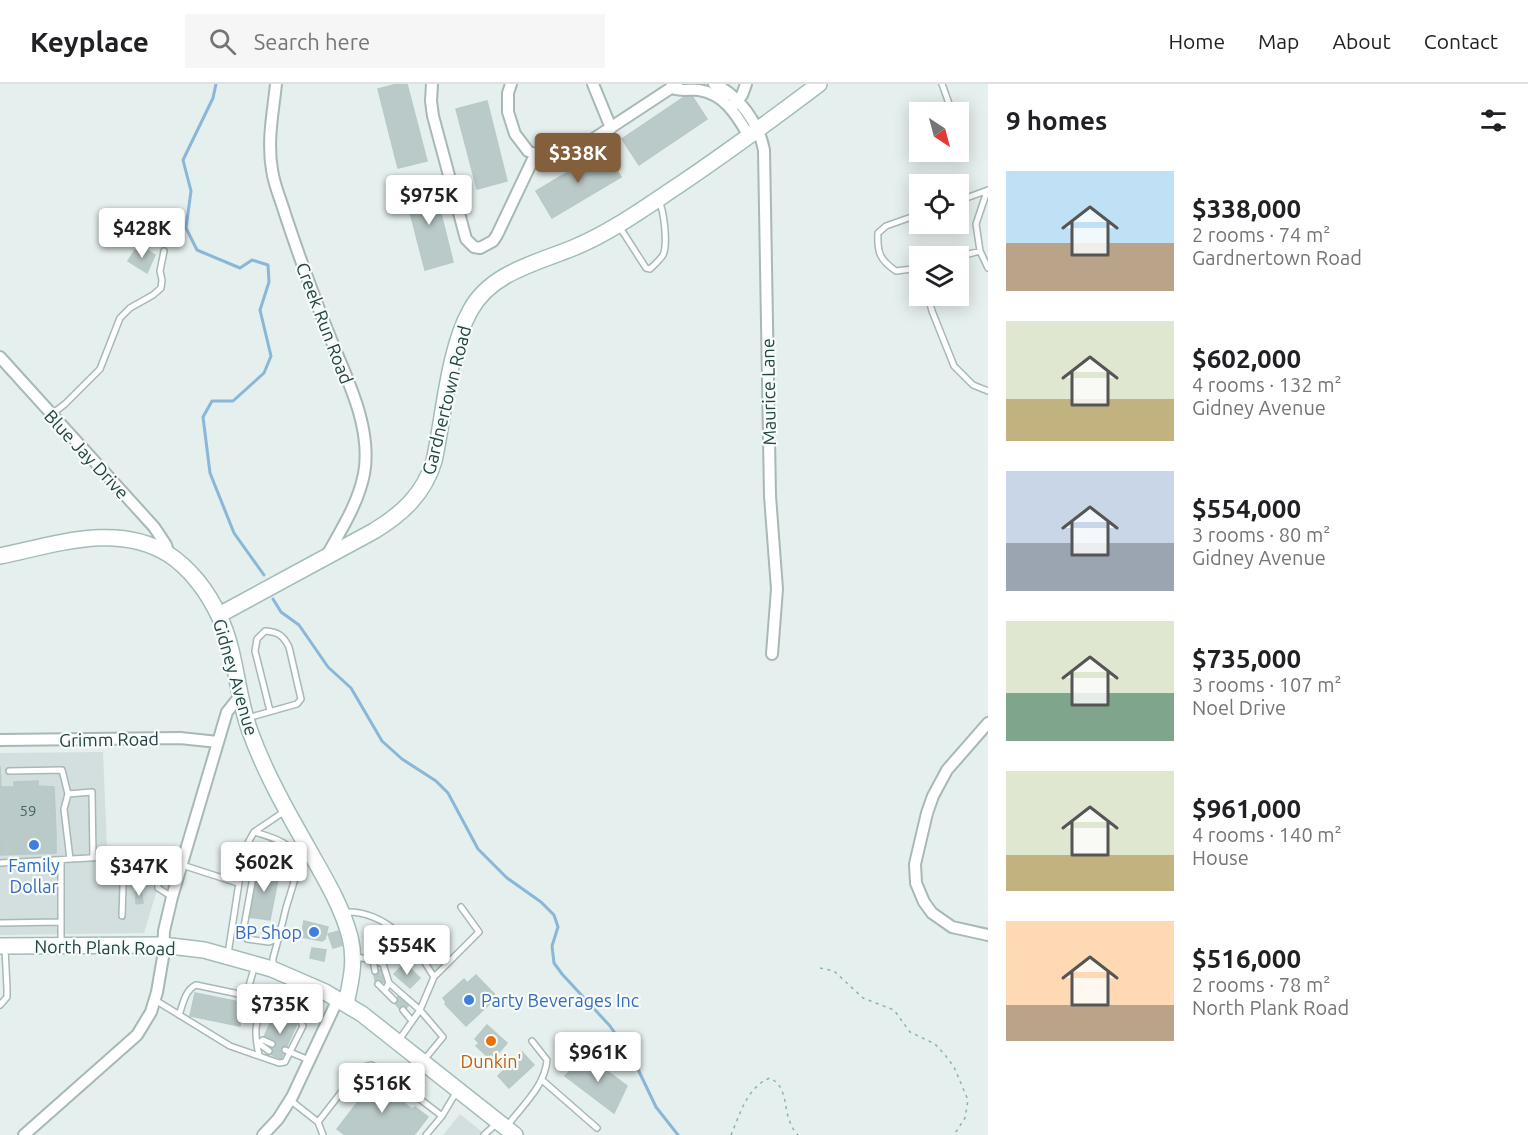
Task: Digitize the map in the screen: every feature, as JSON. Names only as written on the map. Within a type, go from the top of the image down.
[{"type":"street","name":"Creek Run Road","points":[[276,84],[269,144],[272,172],[319,309],[349,384],[361,421],[365,449],[364,472],[359,492],[351,512],[326,557]]},
{"type":"street","points":[[432,84],[431,101],[436,128],[466,239],[474,247],[486,246],[497,235],[535,155]]},
{"type":"street","points":[[511,84],[507,101],[511,123],[521,144],[535,155],[547,159],[569,155],[674,85],[680,90],[698,90],[734,104]]},
{"type":"street","points":[[593,84],[611,128]]},
{"type":"street","points":[[714,84],[727,91],[754,133]]},
{"type":"street","points":[[734,104],[746,84]]},
{"type":"street","name":"Gardnertown Road","points":[[219,615],[396,518],[410,505],[430,475],[440,437],[455,348],[470,310],[496,281],[573,248],[619,224],[754,133],[819,84]]},
{"type":"street","name":"Maurice Lane","points":[[754,133],[764,150],[770,496],[777,589],[772,654]]},
{"type":"street","name":"Blue Jay Drive","points":[[0,357],[154,526],[166,545],[169,555]]},
{"type":"street","name":"Gidney Avenue","points":[[0,556],[81,540],[119,537],[132,539],[169,555],[197,580],[219,615],[231,650],[239,697],[273,787],[327,880],[350,936],[354,956],[352,977],[342,1001]]},
{"type":"street","points":[[24,1135],[137,1035],[151,1012],[163,957],[162,945],[181,864],[227,712],[239,697]]},
{"type":"street","points":[[988,723],[947,770],[933,796],[915,864],[916,883],[924,902],[932,913],[952,927],[988,935]]},
{"type":"street","name":"Grimm Road","points":[[0,740],[180,738],[218,742]]},
{"type":"street","name":"North Plank Road","points":[[2,946],[162,945],[204,950],[272,969],[342,1001],[398,1041],[506,1128]]},
{"type":"street","points":[[264,1135],[290,1100],[342,1001]]},
{"type":"lane","points":[[942,84],[948,102]]},
{"type":"lane","points":[[969,197],[988,191]]},
{"type":"lane","points":[[988,191],[976,224],[980,250],[988,268]]},
{"type":"lane","points":[[619,224],[646,268],[650,269],[662,257],[665,250],[662,206],[658,199]]},
{"type":"lane","points":[[909,218],[886,226],[878,233],[877,244],[884,263],[896,271],[909,269]]},
{"type":"lane","points":[[969,254],[980,250]]},
{"type":"lane","points":[[51,415],[100,369],[120,318],[130,308],[153,295],[160,288],[162,280],[160,271],[164,251]]},
{"type":"lane","points":[[931,306],[954,366],[973,385],[988,391]]},
{"type":"lane","points":[[246,718],[297,704],[301,699],[289,647],[285,639],[276,632],[265,631],[257,639],[255,651],[270,711]]},
{"type":"lane","points":[[9,771],[62,770],[68,794],[64,809],[70,859]]},
{"type":"lane","points":[[68,794],[92,792],[93,857]]},
{"type":"lane","points":[[228,956],[244,850],[254,832],[286,810]]},
{"type":"lane","points":[[254,832],[280,839],[292,850],[298,863],[296,880],[273,958],[272,969]]},
{"type":"lane","points":[[279,938],[269,942],[247,939],[243,932],[257,855],[266,850],[274,853],[286,864],[296,880]]},
{"type":"lane","points":[[0,863],[144,855],[152,858],[158,868],[158,888],[172,897]]},
{"type":"lane","points":[[122,916],[124,856]]},
{"type":"lane","points":[[61,945],[62,860]]},
{"type":"lane","points":[[181,864],[238,883]]},
{"type":"lane","points":[[398,1041],[420,1010],[434,977],[478,932],[461,907]]},
{"type":"lane","points":[[341,912],[356,911],[367,915],[403,936],[416,949],[434,977]]},
{"type":"lane","points":[[0,924],[61,922]]},
{"type":"lane","points":[[0,1005],[7,997],[8,988],[2,946]]},
{"type":"lane","points":[[354,956],[383,964],[389,983],[420,1010],[443,1037],[422,1061]]},
{"type":"lane","points":[[373,960],[375,971]]},
{"type":"lane","points":[[246,996],[255,964]]},
{"type":"lane","points":[[385,990],[389,983]]},
{"type":"lane","points":[[378,984],[394,1000]]},
{"type":"lane","points":[[179,1015],[186,995],[191,987],[196,985],[258,1000],[265,1009]]},
{"type":"lane","points":[[155,1000],[230,1046],[279,1063],[285,1062],[285,1057],[303,1026],[299,1017],[273,1006],[265,1009],[256,1027],[259,1055]]},
{"type":"lane","points":[[403,1010],[412,1021]]},
{"type":"lane","points":[[257,1042],[263,1040],[272,1044]]},
{"type":"lane","points":[[484,1135],[506,1128],[542,1080],[547,1060],[532,1041]]},
{"type":"lane","points":[[257,1042],[269,1051]]},
{"type":"lane","points":[[288,1051],[309,1060]]},
{"type":"lane","points":[[318,1122],[360,1068],[371,1065],[382,1070],[442,1116]]},
{"type":"lane","points":[[542,1080],[597,1128]]},
{"type":"lane","points":[[426,1135],[442,1116],[458,1090]]},
{"type":"lane","points":[[290,1100],[318,1122],[323,1135]]},
{"type":"path","points":[[820,968],[834,971],[863,998],[894,1010],[910,1032],[935,1044],[945,1055],[958,1074],[968,1100],[965,1118],[954,1135]]},
{"type":"path","points":[[731,1135],[752,1089],[770,1078],[782,1089],[790,1123],[798,1135]]},
{"type":"shaded area","points":[[103,752],[107,849],[169,850],[144,933],[0,935],[0,753]]},
{"type":"shaded area","points":[[460,1114],[486,1135],[443,1135]]},
{"type":"building","points":[[407,84],[427,161],[398,168],[378,89]]},
{"type":"building","points":[[690,93],[707,119],[639,165],[622,139]]},
{"type":"building","points":[[487,101],[507,181],[477,189],[456,109]]},
{"type":"building","points":[[605,150],[621,177],[552,218],[536,191]]},
{"type":"building","points":[[433,182],[453,262],[425,270],[404,189]]},
{"type":"building","points":[[145,245],[149,247],[147,250],[155,255],[147,273],[128,261],[135,250],[140,253]]},
{"type":"building","points":[[0,766],[1,787],[14,787],[14,782],[38,781],[38,786],[54,787],[56,834],[2,834],[2,848],[0,848]]},
{"type":"building","points":[[2,834],[56,834],[56,853],[0,855]]},
{"type":"building","points":[[259,866],[280,869],[270,920],[249,917]]},
{"type":"building","points":[[136,889],[141,890],[143,903],[136,904]]},
{"type":"building","name":"BP Shop","points":[[304,921],[328,927],[325,939],[322,941],[301,937]]},
{"type":"building","points":[[339,931],[343,945],[333,948],[328,934]]},
{"type":"building","points":[[312,948],[326,950],[324,961],[310,958]]},
{"type":"building","points":[[405,963],[420,978],[410,988],[394,974]]},
{"type":"building","points":[[382,969],[386,982],[376,984],[373,972]]},
{"type":"building","name":"Party Beverages Inc","points":[[476,975],[497,997],[466,1026],[445,1004],[443,998],[464,979],[467,983]]},
{"type":"building","points":[[195,993],[245,1003],[240,1026],[190,1016]]},
{"type":"building","points":[[401,994],[410,1004],[402,1012],[393,1001]]},
{"type":"building","points":[[274,1014],[297,1024],[281,1059],[268,1053],[273,1041],[264,1037]]},
{"type":"building","name":"Dunkin'","points":[[487,1025],[507,1043],[495,1057],[491,1054],[488,1057],[476,1046],[479,1043],[475,1039]]},
{"type":"building","points":[[522,1052],[534,1065],[509,1088],[498,1076]]},
{"type":"building","points":[[586,1055],[627,1086],[614,1113],[565,1076]]},
{"type":"building","points":[[375,1075],[384,1081],[381,1085],[412,1109],[415,1107],[428,1117],[414,1135],[345,1135],[337,1129],[370,1086],[368,1084]]},
{"type":"waterway","points":[[216,84],[213,98],[183,160],[191,191],[186,228],[197,250],[240,268],[252,260],[268,265],[269,282],[260,310],[271,356],[264,373],[233,401],[212,401],[203,417],[210,473],[234,533],[264,575]]},
{"type":"waterway","points":[[273,599],[281,612],[299,625],[328,667],[351,688],[382,741],[402,759],[436,781],[448,793],[478,849],[507,878],[541,902],[554,915],[558,927],[552,946],[554,963],[610,1026],[634,1061],[656,1107],[678,1135]]},
{"type":"place","name":"Family Dollar","points":[[34,845]]},
{"type":"place","name":"BP Shop","points":[[314,932]]},
{"type":"place","name":"Party Beverages Inc","points":[[469,1000]]},
{"type":"place","name":"Dunkin'","points":[[491,1041]]}]
